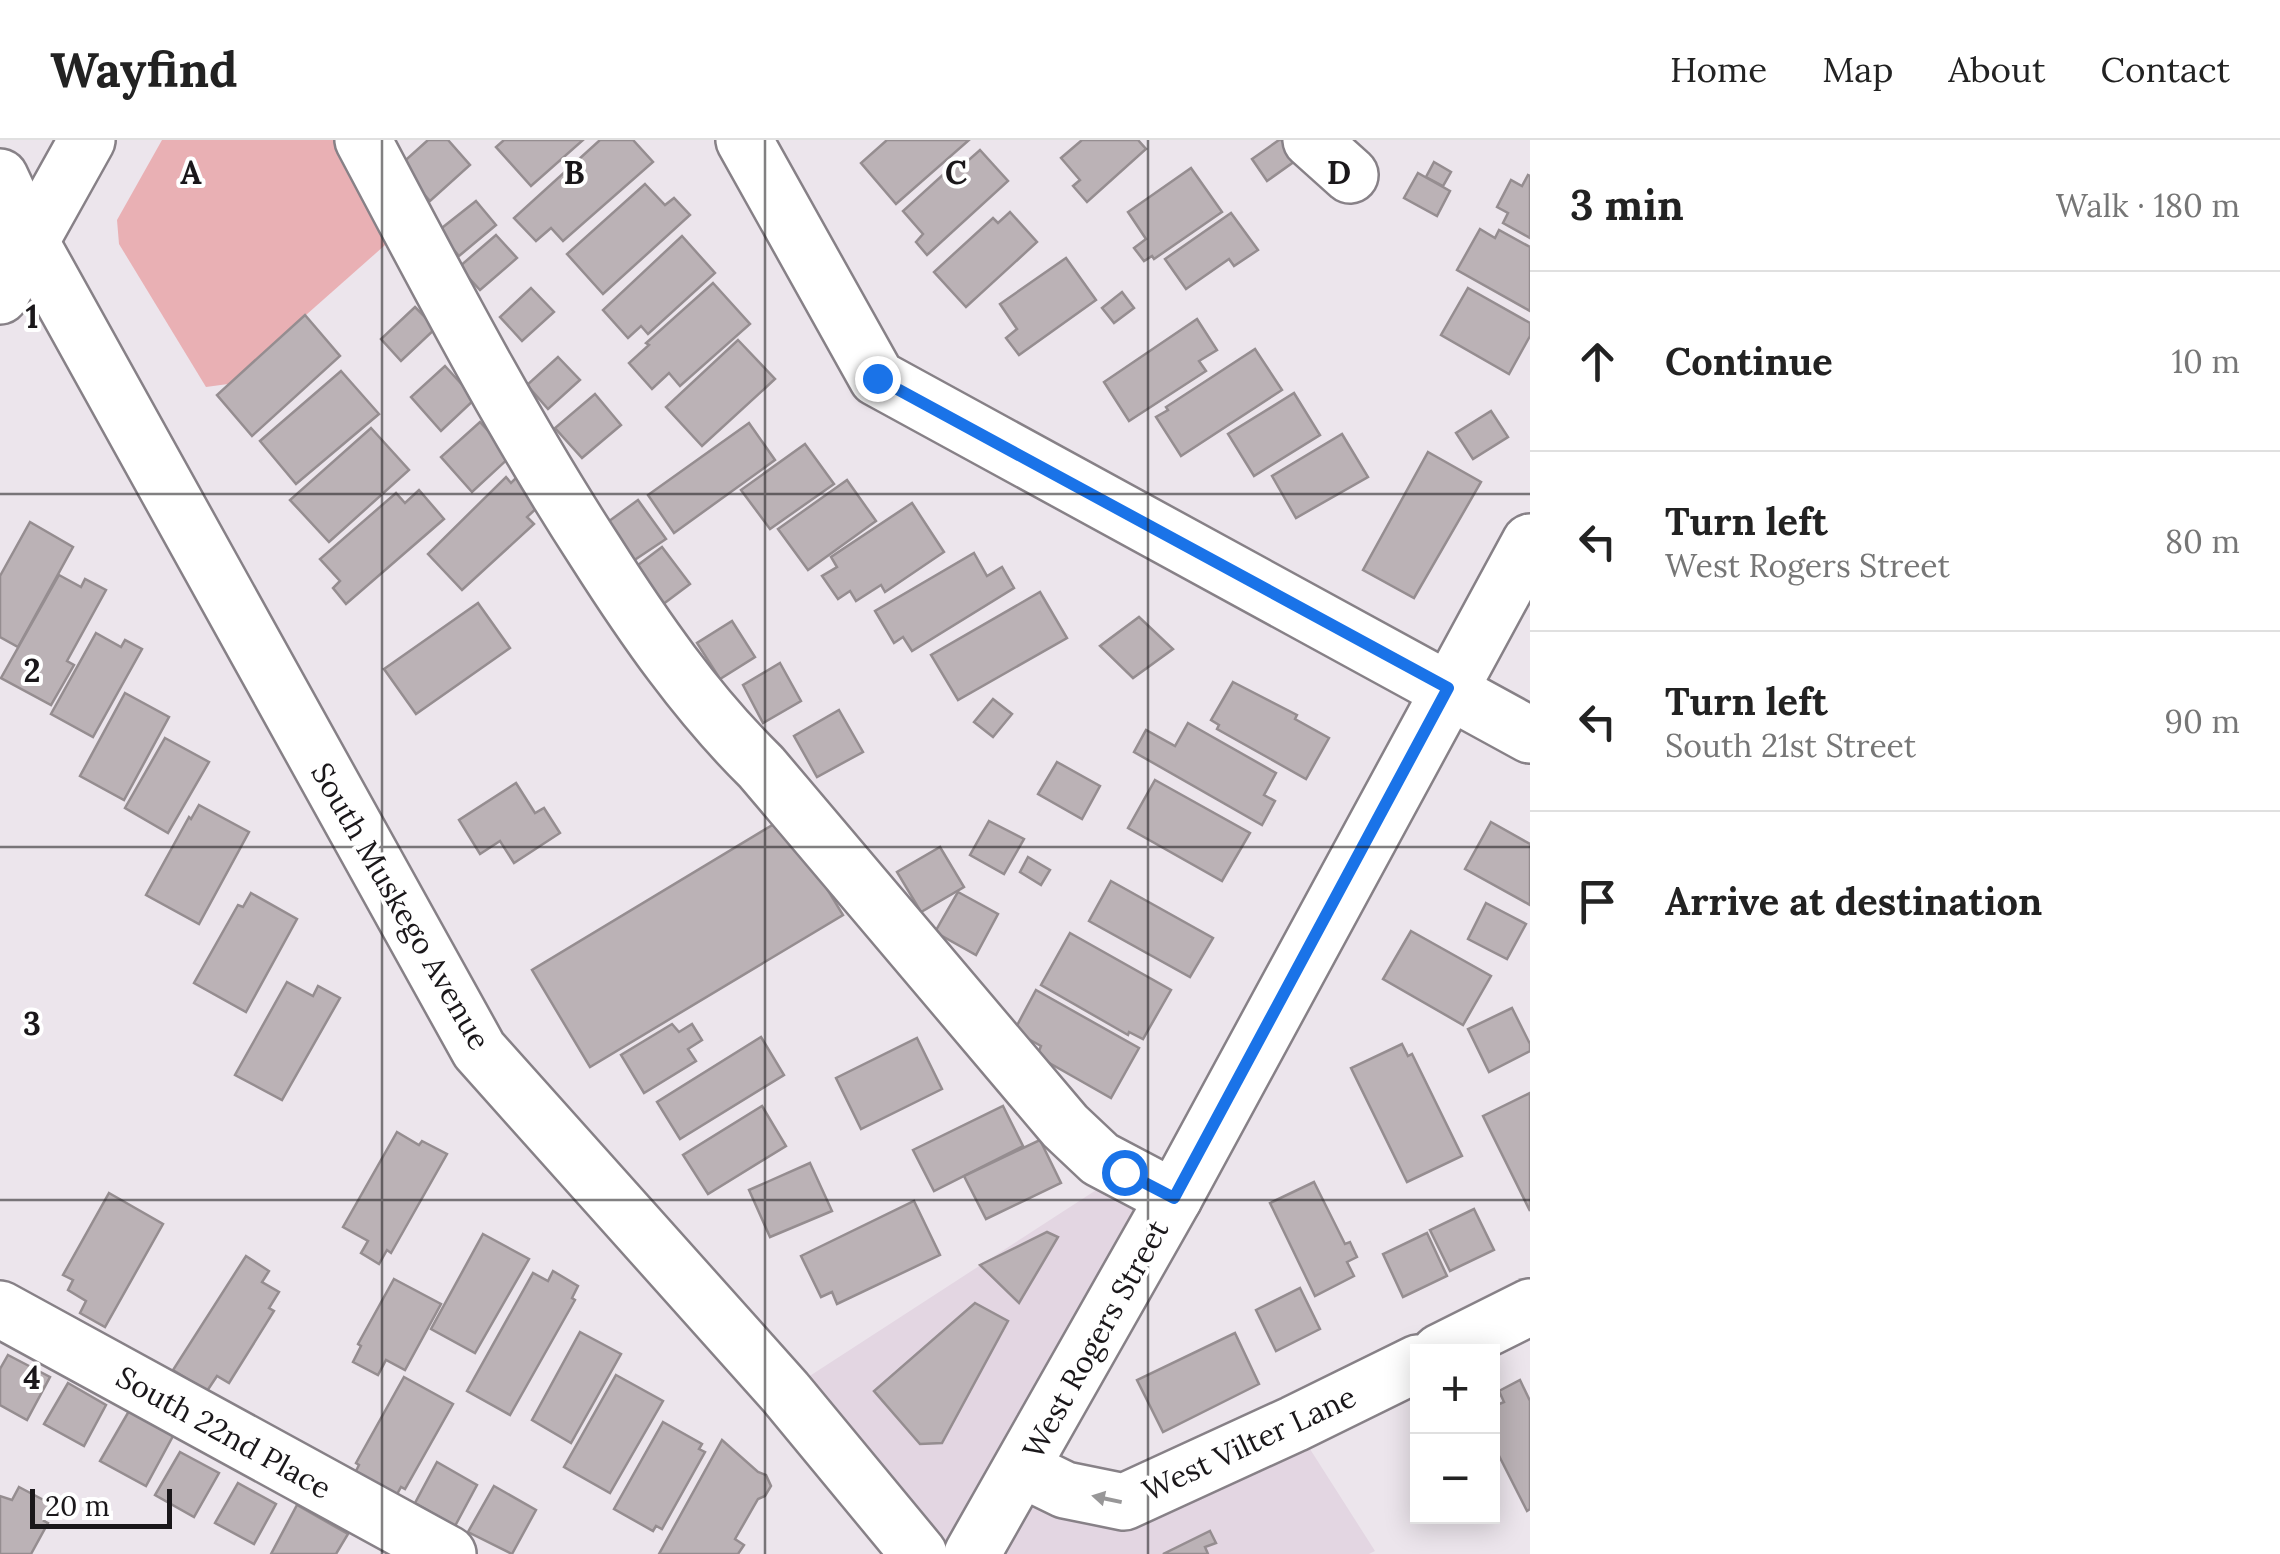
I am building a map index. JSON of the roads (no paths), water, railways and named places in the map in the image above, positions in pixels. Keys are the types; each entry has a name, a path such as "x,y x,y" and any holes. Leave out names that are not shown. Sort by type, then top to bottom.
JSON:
{"street":[{"path":"0,296 87,140"},
{"path":"363,140 464,330 557,492 637,618 707,710 762,768 1065,1126 1100,1159 1174,1198"},
{"path":"744,140 877,378 1530,735"},
{"name":"South Muskego Avenue","path":"0,177 30,241 479,1050 785,1392 919,1554"},
{"name":"West Rogers Street","path":"972,1554 1174,1198 1530,542"},
{"path":"1456,1344 1530,1307"},
{"name":"South 22nd Place","path":"0,1309 448,1554"},
{"name":"West Vilter Lane","path":"1022,1469 1066,1490 1124,1502 1410,1367"}]}
